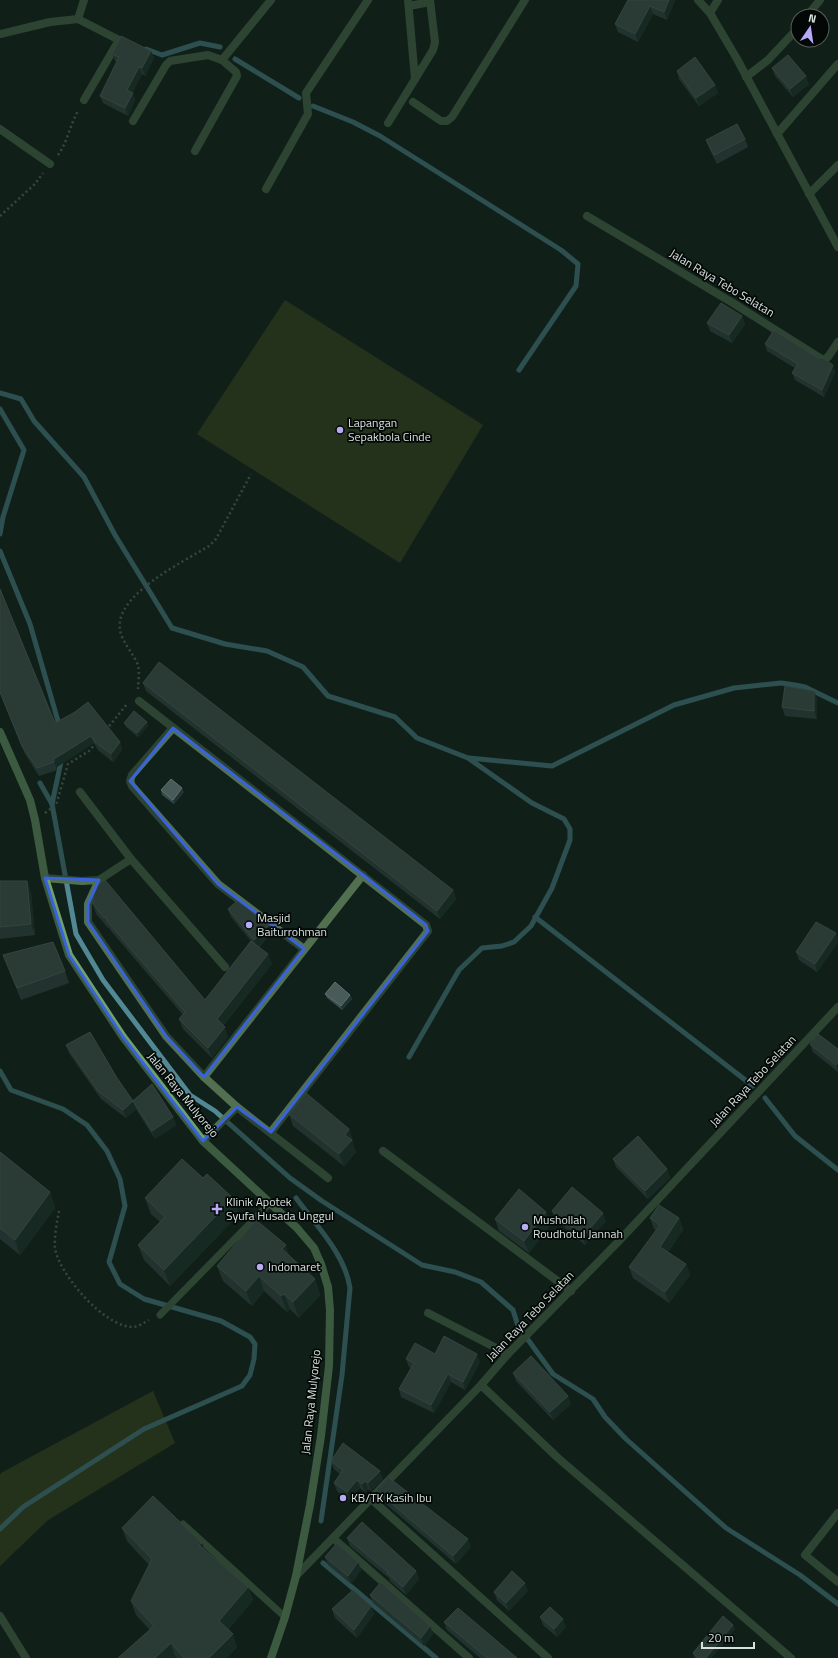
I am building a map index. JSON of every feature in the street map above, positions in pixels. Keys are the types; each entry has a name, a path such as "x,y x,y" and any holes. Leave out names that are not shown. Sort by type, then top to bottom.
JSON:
{"main road":[{"name":"Jalan Raya Mulyorejo","path":"0,732 30,800 45,878 69,955 123,1037 203,1141 296,1228 314,1248 328,1287 330,1310 329,1366 321,1436 310,1505 296,1576"},
{"name":"Jalan Raya Tebo Selatan","path":"271,1658 285,1617 296,1576"}],"street":[{"path":"79,16 84,0"},
{"path":"222,60 271,0"},
{"path":"266,188 308,114 306,93 368,0"},
{"path":"414,102 441,121 447,121 452,117 525,0"},
{"path":"698,0 710,13 838,247"},
{"path":"710,13 718,0"},
{"path":"814,8 820,0"},
{"path":"388,123 433,50 435,42 430,1 409,3 415,79"},
{"path":"0,34 79,16 119,40 84,100"},
{"path":"746,77 768,60 790,37"},
{"path":"134,120 166,65 170,61 208,55 222,60 236,72 236,80 195,151"},
{"path":"777,134 838,64"},
{"path":"0,130 50,164"},
{"path":"809,194 838,164"},
{"name":"Jalan Raya Tebo Selatan","path":"587,216 733,303 823,360 828,357 838,342"},
{"path":"139,701 426,925 428,931 271,1132"},
{"path":"173,728 132,775 130,781 132,786 218,884 304,950"},
{"path":"80,792 131,858 225,967"},
{"path":"131,858 99,880 88,904 88,922 166,1036 204,1077 237,1107 271,1132 328,1178"},
{"path":"204,1077 363,875"},
{"path":"45,878 60,878 82,881 99,880"},
{"name":"Jalan Raya Tebo Selatan","path":"296,1576 481,1385 508,1354 571,1291 838,1007"},
{"path":"203,1141 237,1107"},
{"path":"383,1151 571,1291"},
{"path":"428,1313 508,1354"},
{"path":"481,1385 575,1473 791,1658"},
{"path":"370,1498 548,1658"},
{"path":"838,1514 805,1555 838,1582"},
{"path":"333,1538 469,1658"},
{"path":"0,1616 26,1658"}],"lane":[{"path":"160,1316 270,1203"},
{"path":"176,1518 285,1617"}],"path":[{"path":"138,691 138,666 120,630 120,620 124,607 143,587 209,546 216,538 251,474"},
{"path":"104,733 128,703"},
{"path":"46,812 56,805 68,764 89,751 99,739"},
{"path":"58,1211 55,1247 64,1272 100,1313 114,1322 133,1327 160,1316"}],"highlighted area":[{"path":"173,728 426,925 428,931 271,1132 237,1107 203,1141 123,1037 69,955 45,878 99,880 88,904 88,922 166,1036 204,1077 304,949 218,884 130,781"}],"green space":[{"name":"Lapangan Sepakbola Cinde","path":"285,300 483,425 400,563 197,434"},
{"path":"153,1391 175,1443 48,1520 0,1566 1,1473"}],"building":[{"path":"628,0 669,0 664,12 650,6 635,34 615,24"},
{"path":"121,36 151,51 142,68 139,67 127,90 133,93 125,108 100,96 119,57 112,54"},
{"path":"788,55 806,76 790,89 772,68"},
{"path":"695,57 715,85 696,98 677,71"},
{"path":"737,124 745,139 714,155 706,140"},
{"path":"721,303 742,316 729,335 707,323"},
{"path":"774,330 818,358 823,358 833,365 822,390 792,373 798,364 765,344"},
{"path":"0,589 55,723 75,712 88,702 120,742 111,754 95,742 91,736 54,759 54,762 37,768 22,746 0,692"},
{"path":"159,662 453,890 437,911 143,683"},
{"path":"785,686 814,691 814,711 782,707"},
{"path":"134,711 147,722 137,733 124,723"},
{"path":"171,779 182,788 173,800 161,790"},
{"path":"105,880 205,1000 251,941 268,954 217,1019 225,1027 208,1048 179,1019 185,1012 107,921 106,917 104,918 93,904 94,888"},
{"path":"0,881 27,881 31,924 0,927"},
{"name":"Masjid Baiturrohman","path":"237,901 269,925 254,940 228,909"},
{"path":"816,922 836,933 815,964 796,952"},
{"path":"53,942 65,971 17,988 3,955"},
{"path":"335,982 350,995 341,1006 325,994"},
{"path":"90,1032 117,1078 133,1101 123,1110 98,1091 66,1045"},
{"path":"818,1034 838,1049 838,1062 836,1065 810,1044"},
{"path":"152,1084 173,1117 152,1131 133,1101"},
{"path":"306,1093 349,1129 345,1135 352,1140 339,1154 289,1114"},
{"path":"638,1136 667,1169 645,1191 613,1159"},
{"path":"0,1152 50,1192 15,1240 0,1228"},
{"path":"182,1159 203,1178 207,1174 233,1198 164,1270 138,1245 165,1217 145,1198"},
{"path":"572,1187 603,1213 583,1237 552,1211"},
{"path":"519,1189 546,1212 524,1241 495,1219"},
{"path":"659,1205 679,1218 660,1247 686,1264 665,1292 629,1267 660,1225 650,1218"},
{"path":"256,1220 286,1245 282,1249 315,1279 293,1302 284,1294 281,1296 259,1276 246,1291 217,1266"},
{"path":"444,1336 477,1354 463,1382 448,1374 431,1405 399,1389 414,1363 406,1359 415,1343 435,1354"},
{"path":"531,1356 568,1396 550,1412 513,1373"},
{"path":"343,1443 380,1471 368,1483 365,1481 362,1484 357,1480 347,1492 334,1483 343,1470 331,1461"},
{"path":"388,1477 468,1539 453,1556 376,1490"},
{"path":"153,1496 202,1543 199,1545 248,1587 219,1621 233,1634 209,1658 184,1658 171,1643 155,1658 118,1658 154,1626 131,1601 152,1559 122,1528"},
{"path":"362,1522 416,1571 403,1587 387,1573 388,1572 347,1538"},
{"path":"337,1543 358,1562 348,1576 325,1557"},
{"path":"512,1571 525,1583 506,1603 494,1592"},
{"path":"381,1582 430,1626 421,1638 370,1595"},
{"path":"353,1590 371,1606 354,1630 332,1609"},
{"path":"550,1607 563,1619 554,1629 540,1617"},
{"path":"458,1608 517,1658 487,1658 444,1622"},
{"path":"723,1616 733,1625 706,1658 698,1658 693,1653"}],"waterway":[{"path":"146,49 162,55 200,43 220,47"},
{"path":"235,59 299,98"},
{"path":"313,106 353,122 380,136 561,250 578,264 576,286 519,370"},
{"path":"0,393 21,399 34,421 84,477 115,535 172,628 225,644 267,651 303,667 328,696 395,717 417,738 468,758 532,803 564,819 570,829 570,840 552,888 531,926 514,942 502,946 482,948 459,970 409,1057"},
{"path":"0,409 24,450 3,517 0,534"},
{"path":"0,551 30,624 60,728"},
{"path":"469,758 552,766 674,705 734,688 781,683 795,685 805,687 838,703"},
{"path":"62,757 52,804 76,934 103,980 190,1095 215,1111 290,1178 322,1201 422,1265 455,1272 481,1282 513,1310 518,1326 553,1374 593,1399 605,1417 626,1439 726,1528 800,1575 838,1604"},
{"path":"40,783 52,804"},
{"path":"535,917 753,1086"},
{"path":"0,1071 11,1090 63,1109 87,1125 107,1151 120,1179 125,1206 109,1262 120,1284 144,1299 221,1321 250,1337 255,1344 254,1359 250,1375 242,1386 144,1429 23,1507 0,1529"},
{"path":"765,1098 795,1136 838,1170"},
{"path":"296,1198 336,1251 347,1275 350,1288 342,1375 321,1521"},
{"path":"323,1563 436,1658"}],"place":[{"name":"Lapangan Sepakbola Cinde","path":"340,430"},
{"name":"Masjid Baiturrohman","path":"249,925"},
{"name":"Klinik Apotek Syufa Husada Unggul","path":"217,1209"},
{"name":"Mushollah Roudhotul Jannah","path":"525,1227"},
{"name":"Indomaret","path":"260,1267"},
{"name":"KB/TK Kasih Ibu","path":"343,1498"}]}
